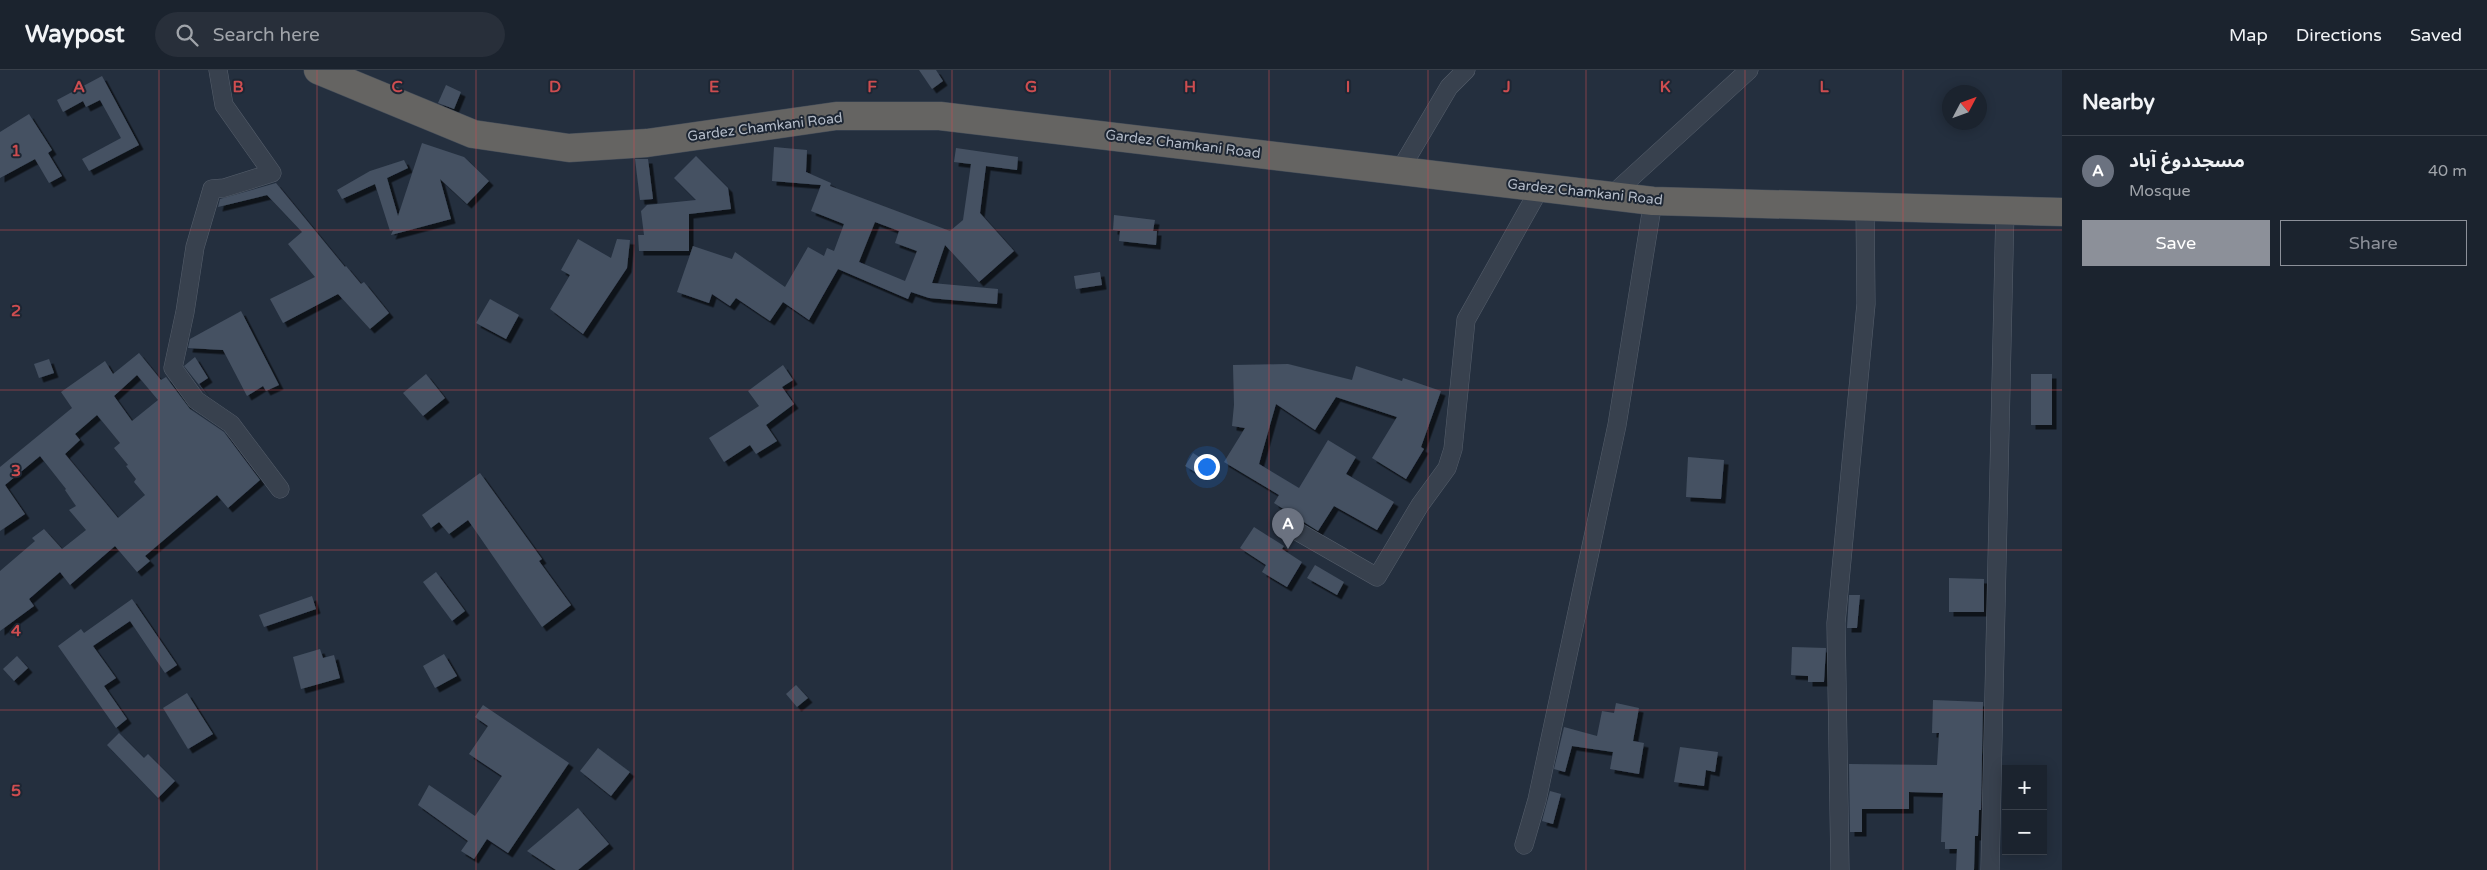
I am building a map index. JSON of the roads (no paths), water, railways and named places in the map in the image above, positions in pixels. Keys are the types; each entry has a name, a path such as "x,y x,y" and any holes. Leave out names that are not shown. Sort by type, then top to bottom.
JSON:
{"highway":[{"name":"Gardez Chamkani Road","path":"318,70 473,134 569,148 647,143 836,116 940,116 1654,200 2005,209 2059,208"}],"street":[{"path":"218,70 224,105 272,173 224,188 212,189 195,247 185,312 173,368 196,400 231,424 280,489"},
{"path":"1400,170 1448,87 1466,70"},
{"path":"1612,195 1749,70"},
{"path":"1288,526 1377,577 1420,505 1447,468 1453,449 1466,320 1540,188"},
{"path":"1524,845 1537,800 1617,425 1654,200"},
{"path":"1840,870 1836,623 1866,304 1865,205"},
{"path":"1990,870 2005,209"}],"place":[{"name":"مسجددوغ آباد","path":"1288,549"}]}
